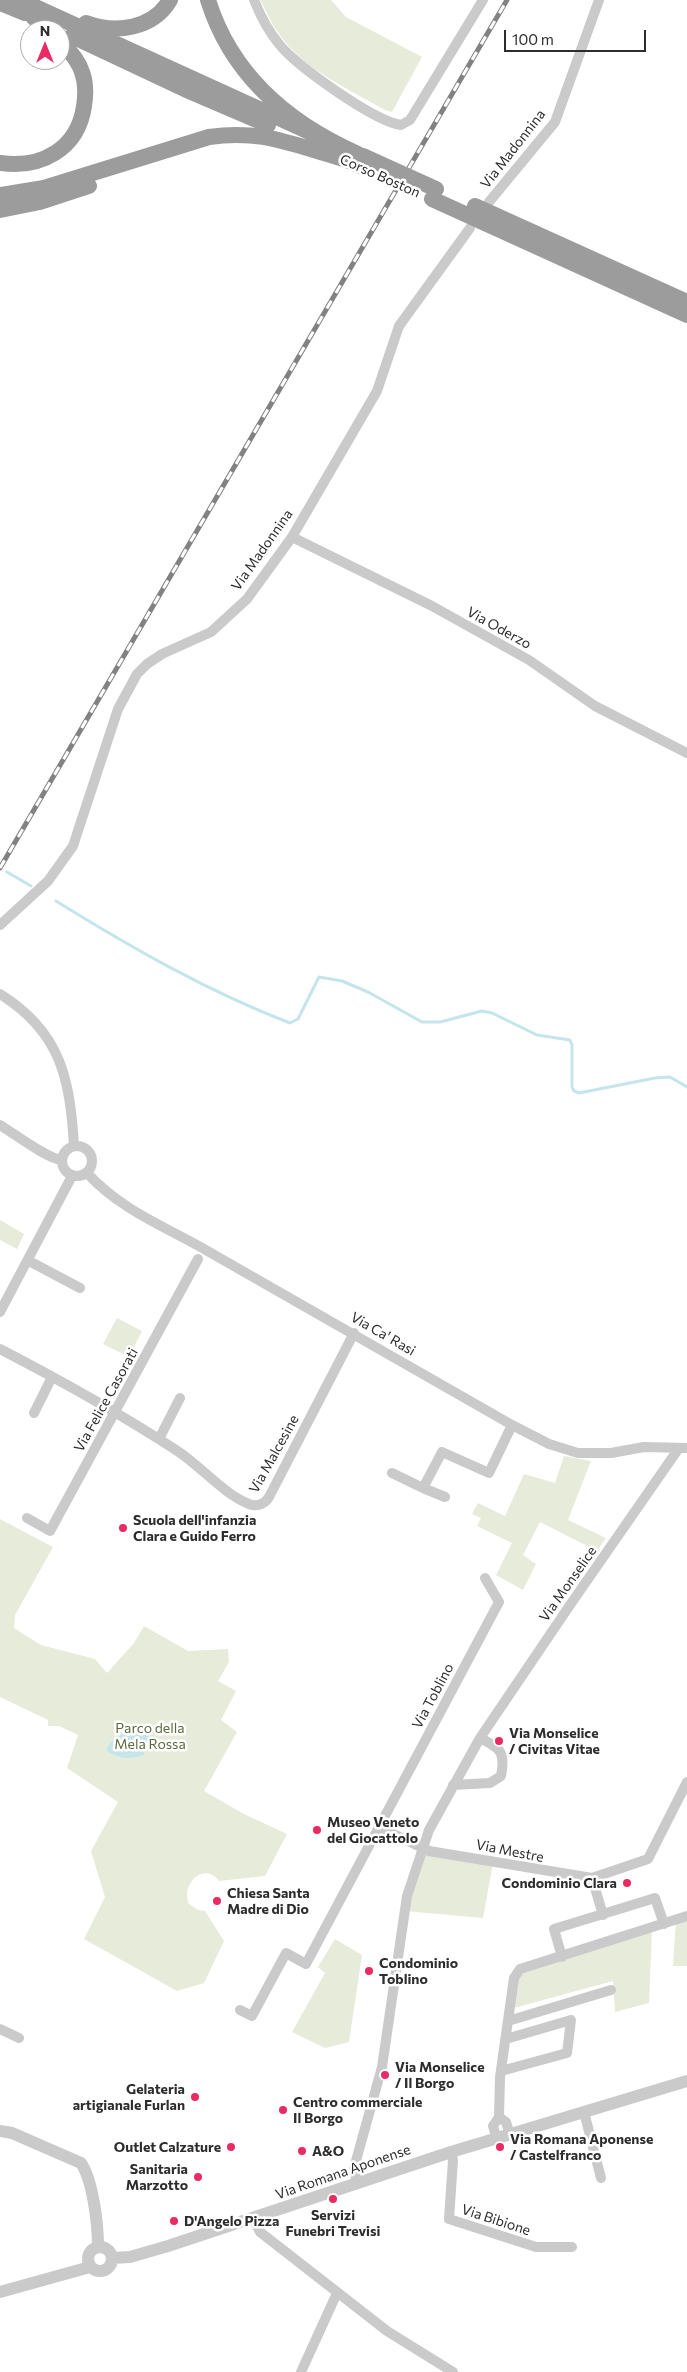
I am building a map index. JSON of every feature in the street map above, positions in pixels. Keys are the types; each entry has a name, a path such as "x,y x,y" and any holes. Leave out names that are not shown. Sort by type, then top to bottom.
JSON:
{"highway":[{"path":"0,4 4,0"},
{"path":"0,4 29,9 46,8 90,24 120,28 148,22 163,11 170,0"},
{"name":"Corso Boston","path":"208,0 225,42 246,73 262,91 327,140 362,161 687,315"},
{"path":"29,9 38,20"},
{"path":"29,9 45,20"},
{"path":"29,9 327,140"},
{"path":"70,35 235,111 344,158"},
{"path":"0,163 15,165 33,163 47,158 64,148 76,132 82,118 86,88 82,72 76,59 70,52"},
{"name":"Corso Boston","path":"0,194 44,188 209,137 235,133 292,142 329,155 362,161"},
{"path":"0,210 40,202 108,180 149,163 161,152"},
{"name":"Corso Boston","path":"434,194 687,302"}],"street":[{"path":"254,0 260,16 279,44 297,61 384,120 401,125 410,120 483,0"},
{"name":"Via Madonnina","path":"489,202 555,122 599,0"},
{"name":"Via Madonnina","path":"0,925 48,882 73,846 118,709 137,674 147,664 162,654 211,632 247,599 292,537 377,391 399,326 470,228"},
{"name":"Via Oderzo","path":"292,537 432,606 529,660 595,706 687,752"},
{"path":"0,994 34,1020 58,1058 67,1091 74,1146"},
{"path":"0,1125 38,1148 47,1156 62,1160"},
{"path":"74,1146 84,1147 91,1154 92,1164 87,1173 80,1176 72,1176 66,1172 62,1160 66,1151 74,1146"},
{"name":"Via Ca' Rasi","path":"87,1173 118,1202 134,1212 203,1248 550,1444 578,1453 611,1453 644,1447 683,1448"},
{"path":"0,1312 29,1261 72,1176"},
{"name":"Via Felice Casorati","path":"27,1518 50,1531 198,1259"},
{"path":"29,1261 80,1288"},
{"name":"Via Malcesine","path":"0,1349 116,1412 198,1465 236,1497 250,1505 257,1506 266,1502 354,1333"},
{"path":"34,1413 52,1377"},
{"path":"159,1439 180,1398"},
{"path":"423,1488 442,1452 489,1473 512,1424"},
{"name":"Via Monselice","path":"357,2183 354,2168 382,2067 407,1896 422,1848 453,1785 480,1738 570,1605 683,1448"},
{"path":"392,1473 445,1497"},
{"name":"Via Toblino","path":"240,2010 252,2016 286,1953 306,1964 499,1602 485,1578"},
{"path":"453,1785 490,1783 501,1776 503,1767 501,1751 496,1746 480,1738"},
{"name":"Via Mestre","path":"422,1848 513,1866 592,1878 648,1859 687,1782"},
{"path":"379,1827 422,1848"},
{"path":"592,1878 603,1914"},
{"path":"562,1957 554,1929 655,1898 664,1924"},
{"path":"497,2140 493,2126 499,2117 501,2072 514,1978 520,1969 687,1916"},
{"path":"508,2021 611,1990"},
{"path":"501,2072 567,2053 572,2002"},
{"path":"506,2039 571,2020"},
{"path":"0,2029 19,2038"},
{"name":"Via Romana Aponense","path":"0,2292 90,2267 95,2271 104,2271 111,2265 113,2258 130,2256 168,2246 452,2152 497,2140 687,2081"},
{"path":"584,2112 601,2178"},
{"path":"499,2117 506,2122 510,2135"},
{"path":"0,2131 12,2133 80,2163 88,2179 94,2208 98,2247"},
{"name":"Via Bibione","path":"452,2152 449,2219 536,2247 572,2247"},
{"path":"253,2218 260,2232 387,2332 453,2372"},
{"path":"98,2247 110,2251 113,2258"},
{"path":"90,2267 88,2254 98,2247"},
{"path":"301,2372 337,2293"}],"green space":[{"path":"260,0 331,0 346,17 422,57 392,112 385,110 326,77 299,56 277,31"},
{"path":"0,1220 24,1234 17,1249 0,1240"},
{"path":"117,1318 142,1331 129,1357 103,1344"},
{"path":"564,1456 591,1461 568,1520 606,1538 597,1551 540,1522 523,1555 536,1564 523,1590 496,1575 512,1543 477,1526 481,1518 472,1514 478,1503 505,1516 524,1474 555,1483"},
{"name":"Parco della Mela Rossa","path":"0,1519 53,1547 15,1615 14,1628 41,1645 95,1659 107,1673 134,1643 144,1626 188,1651 228,1649 229,1662 218,1681 236,1691 221,1720 237,1732 204,1791 244,1814 287,1834 265,1876 219,1881 213,1875 207,1873 195,1877 191,1882 187,1896 189,1904 198,1910 205,1911 224,1941 204,1983 177,1991 84,1939 105,1897 91,1851 118,1802 67,1768 78,1735 59,1726 48,1726 48,1720 0,1697"},
{"path":"422,1848 493,1863 483,1918 405,1911"},
{"path":"687,1916 687,1966 673,1966 676,1920"},
{"path":"652,1928 649,2003 615,2012 613,1981 510,2009 520,1969"},
{"path":"335,1939 362,1955 349,2042 325,2048 292,2032 325,1973 318,1967"}],"water":[{"path":"135,1730 154,1737 143,1755 124,1758 106,1750 118,1737"}],"waterway":[{"path":"7,872 31,886"},
{"path":"56,901 170,968 229,997 290,1023 298,1019 319,977 342,981 368,992 422,1022 440,1022 482,1011 492,1013 537,1035 570,1040 572,1045 572,1087 574,1091 579,1093 655,1078 670,1077 687,1087"}],"railway":[{"path":"0,868 507,0"}],"place":[{"name":"Scuola dell'infanzia Clara e Guido Ferro","path":"123,1528"},
{"name":"Via Monselice / Civitas Vitae","path":"499,1741"},
{"name":"Museo Veneto del Giocattolo","path":"317,1830"},
{"name":"Condominio Clara","path":"627,1883"},
{"name":"Chiesa Santa Madre di Dio","path":"217,1901"},
{"name":"Condominio Toblino","path":"369,1971"},
{"name":"Via Monselice / Il Borgo","path":"385,2075"},
{"name":"Gelateria artigianale Furlan","path":"195,2097"},
{"name":"Centro commerciale Il Borgo","path":"283,2110"},
{"name":"Outlet Calzature","path":"231,2147"},
{"name":"Via Romana Aponense / Castelfranco","path":"500,2147"},
{"name":"A&O","path":"302,2151"},
{"name":"Sanitaria Marzotto","path":"198,2177"},
{"name":"Servizi Funebri Trevisi","path":"333,2199"},
{"name":"D'Angelo Pizza","path":"174,2221"}]}
